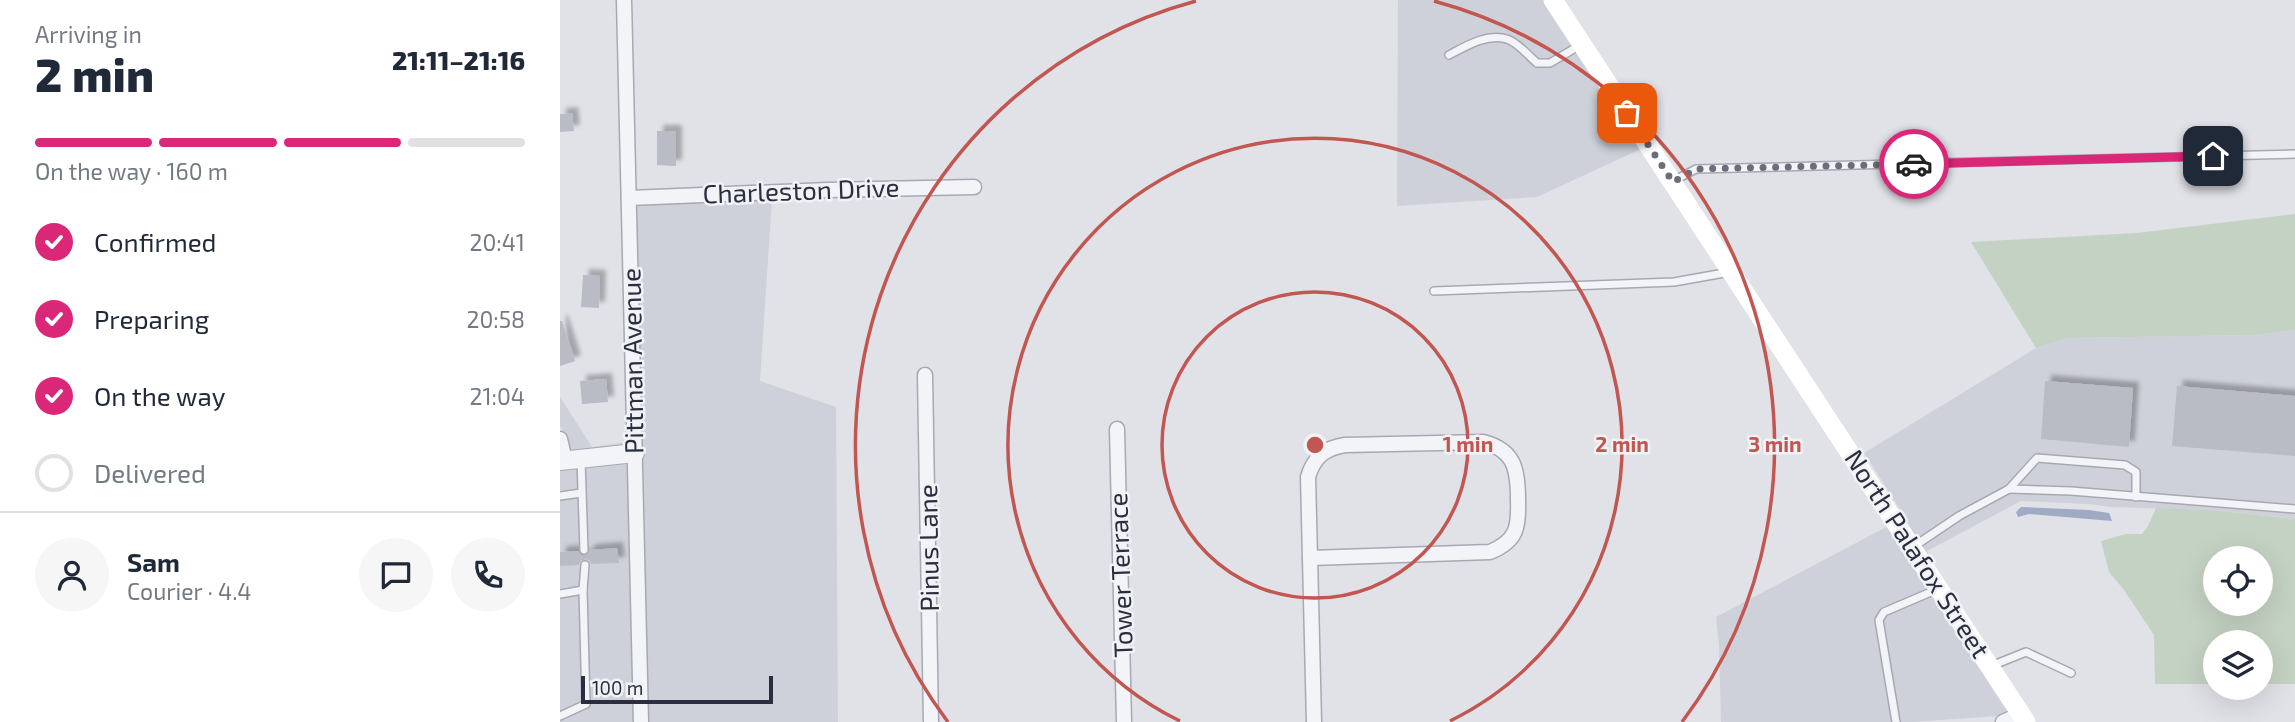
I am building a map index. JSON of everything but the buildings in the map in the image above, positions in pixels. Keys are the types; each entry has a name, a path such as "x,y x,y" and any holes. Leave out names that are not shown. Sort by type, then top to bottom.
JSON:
{"main road":[{"name":"North Palafox Street","path":"1553,0 1990,667 2017,719"}],"street":[{"name":"Pittman Avenue","path":"624,0 641,722"},
{"name":"Charleston Drive","path":"629,198 974,187"},
{"name":"Pinus Lane","path":"925,375 931,722"},
{"name":"Tower Terrace","path":"1117,429 1124,722"},
{"path":"560,439 569,460 635,453"},
{"path":"1310,558 1490,552 1500,548 1515,532 1519,521 1517,471 1503,451 1483,442 1334,446 1316,459 1308,477 1314,722"}],"lane":[{"path":"1449,55 1470,44 1492,38 1509,39 1537,63 1550,63 1582,44"},
{"path":"1673,182 1696,169 2295,154"},
{"path":"1434,291 1674,282 1732,272"},
{"path":"1912,548 1959,516 2009,489 2036,458 2125,465 2136,472 2136,497"},
{"path":"569,460 581,493 584,550"},
{"path":"2009,489 2071,491 2295,509"},
{"path":"560,496 581,493"},
{"path":"560,716 586,704 584,565"},
{"path":"1896,722 1879,620 1884,612 1939,588"},
{"path":"560,594 583,590"},
{"path":"1990,667 2026,652 2071,673"}],"shaded area":[{"path":"1398,0 1546,0 1643,148 1537,197 1397,206"},
{"path":"772,199 760,381 836,407 838,722 648,722 636,205"},
{"path":"2295,330 2295,519 2209,510 2021,501 1927,551 1950,591 1902,519 1905,517 1864,453 2036,348 2069,338 2254,335"},
{"path":"560,397 592,447 628,442 628,446 570,452 568,438 560,426"},
{"path":"629,461 635,722 560,722 560,468"},
{"path":"1890,525 2011,711 1998,716 1913,722 1721,722 1716,617"}],"green space":[{"path":"2295,214 2295,330 2254,335 2069,338 2036,348 1971,242 2137,233"},
{"path":"2156,508 2209,510 2295,519 2295,684 2273,684 2273,630 2203,630 2203,684 2155,684 2154,635 2109,572 2101,541 2126,534 2142,534"}],"water":[{"path":"2021,507 2109,513 2112,521 2029,514 2018,517 2016,512"}],"way so far":[{"path":"1627,113 1673,182 1696,169 1914,164"}],"route":[{"path":"1914,164 2213,156"}]}
